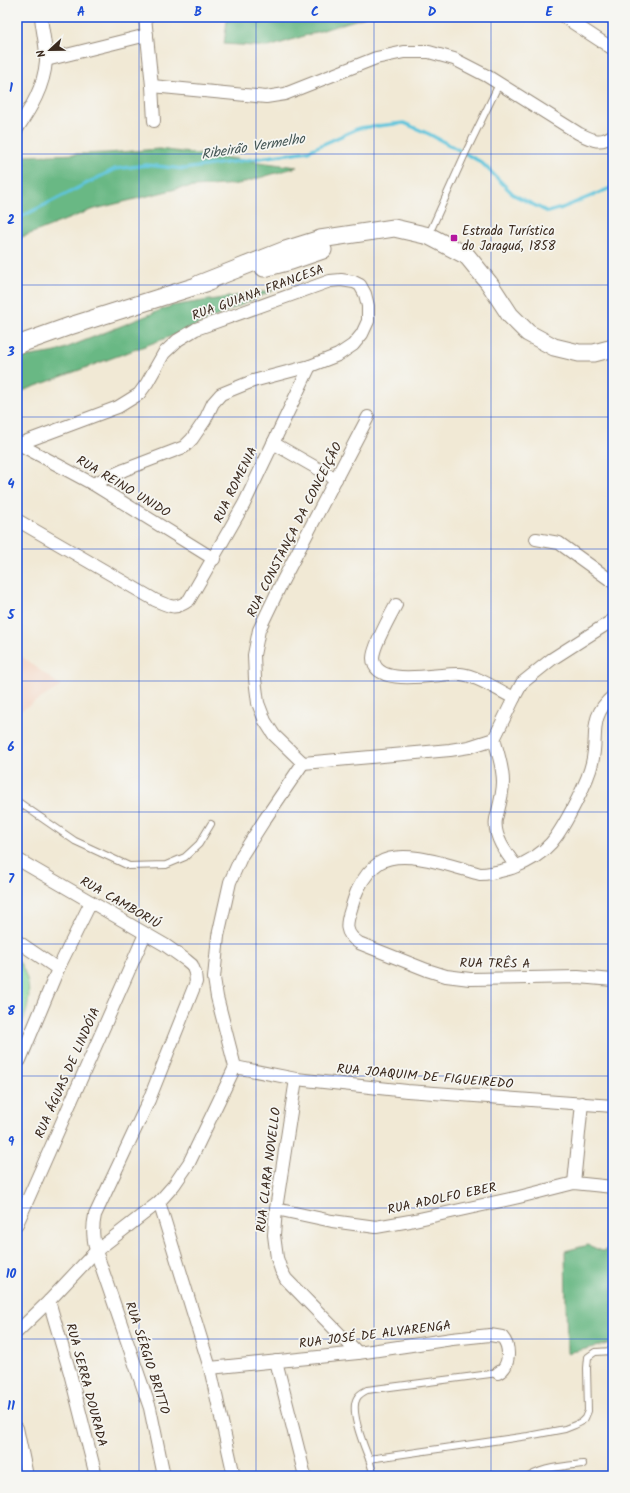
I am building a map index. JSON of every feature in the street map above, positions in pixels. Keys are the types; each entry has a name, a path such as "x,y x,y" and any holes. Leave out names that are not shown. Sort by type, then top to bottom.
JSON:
{"main road":[{"path":"17,346 70,326 199,284 291,261 341,243 394,228 429,236 467,256 489,283 510,315 528,333 554,347 579,353 594,353 613,348"}],"street":[{"path":"17,129 32,106 40,90 46,60 41,17"},
{"path":"145,17 154,121"},
{"path":"564,17 613,49"},
{"path":"46,60 147,36"},
{"path":"152,86 266,97 285,94 376,58 404,52 429,52 454,59 499,84 578,133 599,141 607,139 613,135"},
{"name":"RUA GUIANA FRANCESA","path":"18,443 118,407 139,394 164,353 178,340 196,329 330,281 341,280 354,282 360,285 365,294 368,306 368,321 362,334 353,345 338,355 310,366"},
{"path":"93,484 124,470 184,447 192,439 205,420 213,403 222,394 253,381 310,366"},
{"name":"RUA ROMENIA","path":"17,520 155,600 168,606 175,607 183,605 189,600 214,559 244,504 310,366"},
{"name":"RUA CONSTANÇA DA CONCEIÇÃO","path":"303,763 274,735 265,721 258,703 254,679 254,655 259,630 282,582 368,417"},
{"name":"RUA REINO UNIDO","path":"18,443 93,484 214,559"},
{"path":"273,443 336,479"},
{"path":"536,539 559,543 613,582"},
{"path":"396,605 376,647 373,658 378,670 384,674 406,678 463,674 514,698"},
{"path":"613,620 552,659 522,683 494,739 501,765 503,782 496,821 498,834 504,851 516,866 541,854 550,846 568,817 588,778 593,762 596,726 599,712 605,703 613,696"},
{"path":"17,1332 49,1301 96,1251 159,1202 174,1185 189,1163 235,1067 217,997 214,978 218,936 230,882 242,855 303,763 450,750 469,747 494,739"},
{"name":"RUA TRÊS A","path":"516,866 489,874 480,874 418,857 402,856 390,858 380,862 369,871 357,890 347,921 349,934 352,939 359,943 426,970 446,976 470,979 578,977 613,980"},
{"name":"RUA CAMBORIÚ","path":"17,859 165,945 192,965 195,973 196,982 149,1100 95,1215 92,1228 92,1238 96,1251"},
{"path":"18,1062 58,969 91,902"},
{"name":"RUA ÁGUAS DE LINDÓIA","path":"17,1224 145,934"},
{"path":"17,941 58,969"},
{"name":"RUA JOAQUIM DE FIGUEIREDO","path":"235,1067 296,1079 407,1091 613,1106"},
{"name":"RUA CLARA NOVELLO","path":"296,1079 276,1209 274,1235 277,1258 286,1279 358,1353"},
{"path":"574,1183 582,1103"},
{"name":"RUA ADOLFO EBER","path":"276,1209 332,1221 376,1227 519,1197 574,1183 613,1187"},
{"path":"159,1202 210,1368 234,1476"},
{"name":"RUA SÉRGIO BRITTO","path":"96,1251 150,1408 164,1476"},
{"name":"RUA SERRA DOURADA","path":"49,1301 70,1373 96,1476"},
{"name":"RUA JOSÉ DE ALVARENGA","path":"210,1368 358,1353 490,1335 502,1338 507,1345 507,1363 503,1371 498,1373"},
{"path":"276,1361 305,1476"},
{"path":"17,1428 27,1476"}],"lane":[{"path":"429,236 465,154 499,84"},
{"path":"17,801 75,841 129,866 166,865 185,857 199,844 211,824"},
{"path":"369,1459 528,1436 575,1426 585,1418 588,1411 588,1357 595,1352 613,1351"},
{"path":"374,1476 359,1435 356,1421 354,1406 359,1395 367,1390 498,1373"},
{"path":"530,1476 544,1470 557,1467 583,1464"}],"shaded area":[{"path":"17,653 61,686 17,713"}],"green space":[{"path":"239,17 365,17 269,47 224,44 227,19"},
{"path":"159,149 297,167 238,184 180,188 91,210 17,239 17,164 23,156 107,153"},
{"path":"274,290 180,333 17,393 18,358 56,352 171,306"},
{"path":"17,959 25,973 29,989 29,997 26,1013 17,1032"},
{"path":"588,1245 602,1251 613,1248 613,1343 567,1353 565,1251"}],"waterway":[{"name":"Ribeirão Vermelho","path":"17,219 115,169 147,165 184,169 308,151 359,128 404,123 429,134 481,162 514,195 548,212 562,208 613,187"}],"place":[{"name":"Estrada Turística do Jaraguá, 1858","path":"454,238"}]}
